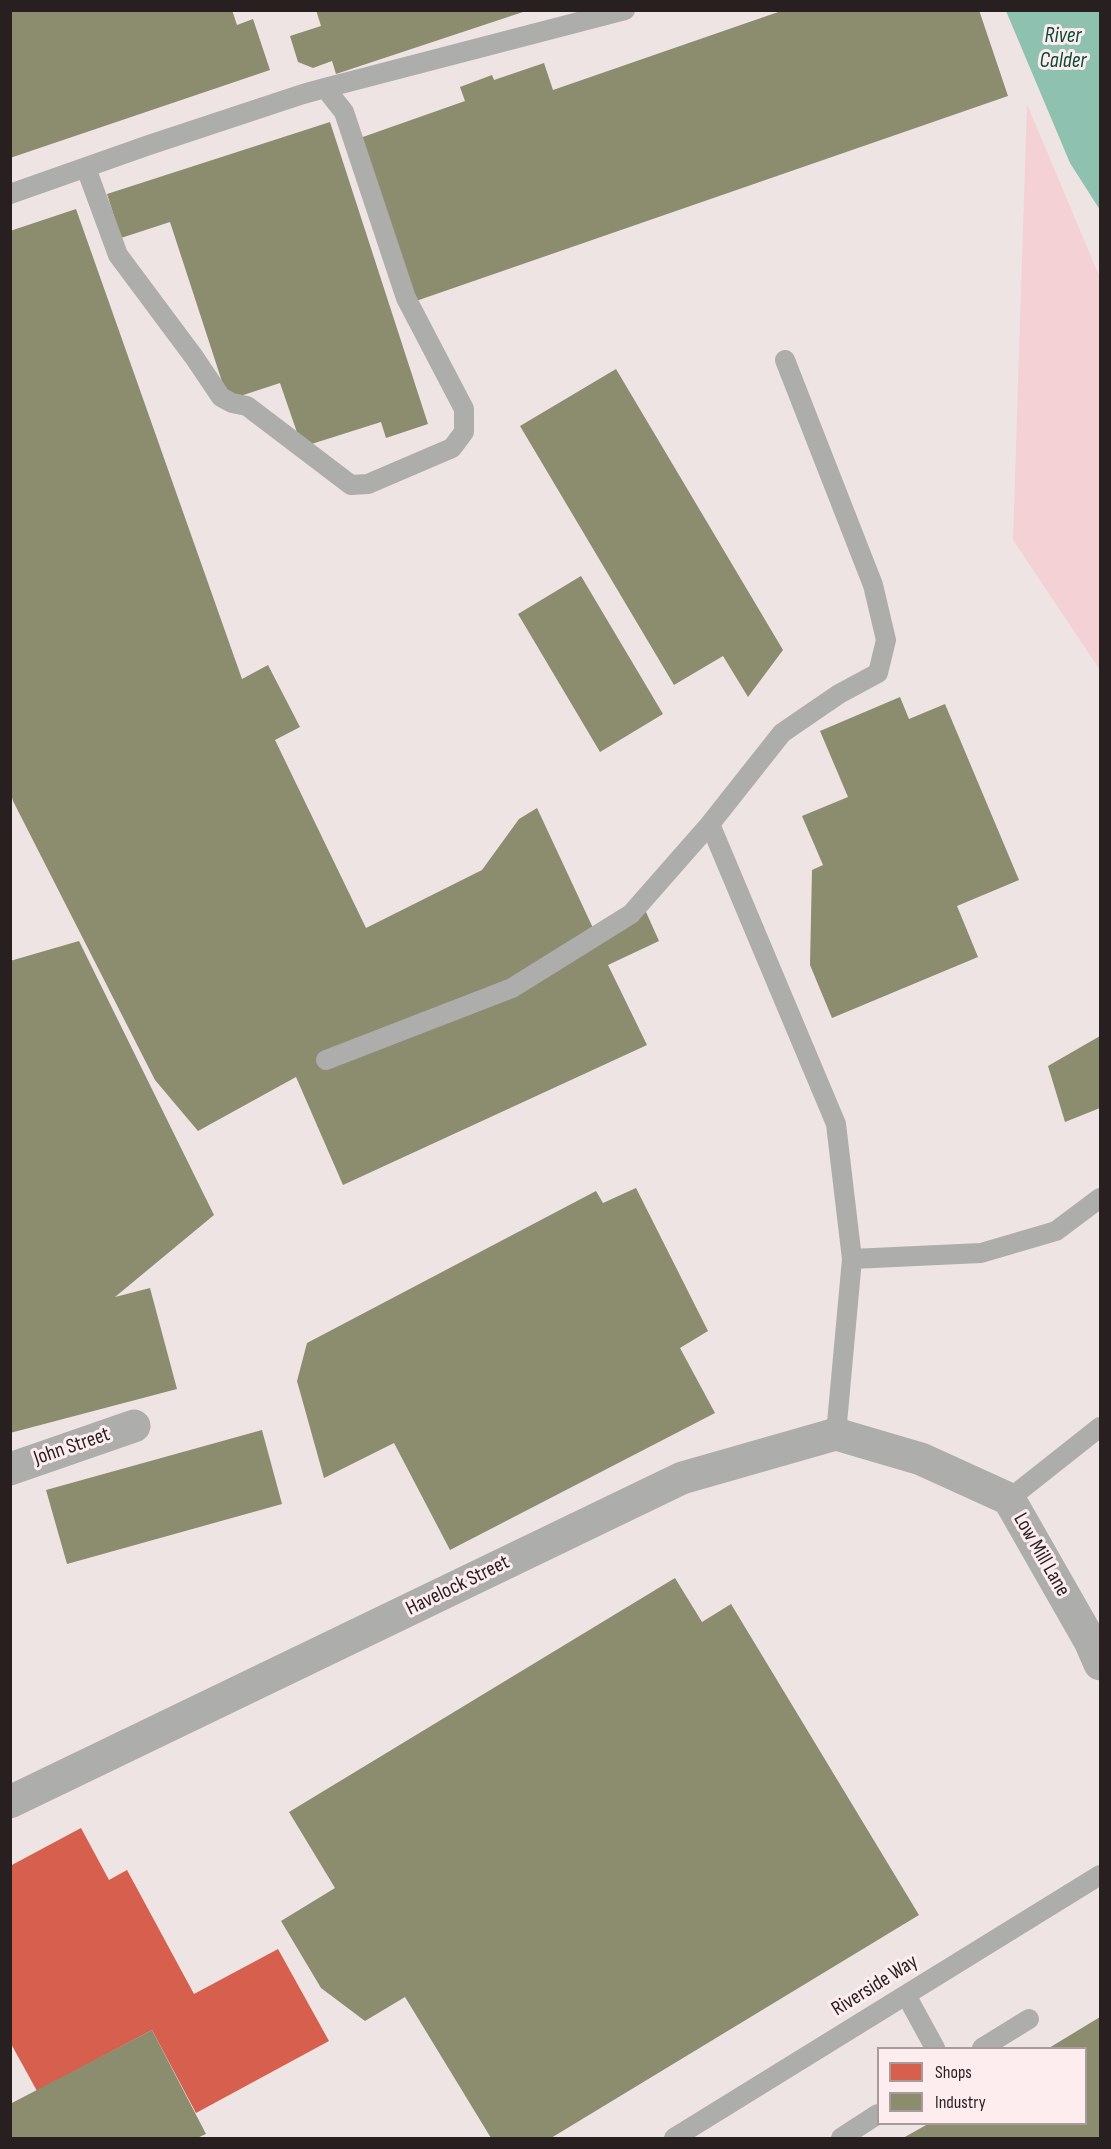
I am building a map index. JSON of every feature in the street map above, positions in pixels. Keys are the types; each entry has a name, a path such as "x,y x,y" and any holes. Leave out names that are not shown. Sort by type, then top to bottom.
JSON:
{"street":[{"name":"John Street","path":"10,1469 134,1426"},
{"name":"Low Mill Lane","path":"836,1434 921,1458 1009,1500 1101,1664"},
{"name":"Havelock Street","path":"10,1802 682,1478 836,1434"}],"lane":[{"path":"10,194 303,94 625,10"},
{"path":"86,168 118,255 221,397 232,403 248,406 351,484 368,484 452,448 464,432 464,409 406,298 344,112 325,88"},
{"path":"326,1060 512,988 631,914 710,824 782,733 839,694 878,673 886,639 873,585 785,360"},
{"path":"710,824 837,1124 852,1259 836,1434"},
{"path":"852,1259 981,1253 1056,1231 1101,1198"},
{"path":"1009,1500 1101,1427"},
{"name":"Riverside Way","path":"674,2139 1101,1875"},
{"path":"906,1995 934,2047"},
{"path":"985,2047 1029,2019"},
{"path":"841,2139 877,2115"}],"shaded area":[{"path":"1027,104 1100,278 1100,670 1013,540"}],"water":[{"name":"River Calder","path":"1006,11 1100,11 1100,210 1070,163"}],"building: Shops":[{"path":"81,1828 109,1880 127,1870 194,1994 278,1949 329,2041 196,2113 152,2030 37,2091 10,2042 10,1866"}],"building: Industry":[{"path":"10,10 232,10 237,25 253,19 270,70 10,158"},
{"path":"316,10 526,11 336,74 332,61 313,68 298,62 290,36 321,26"},
{"path":"784,10 979,10 1008,96 416,301 360,138 465,101 460,87 492,75 494,80 544,63 553,90"},
{"path":"330,122 428,424 386,438 381,422 302,447 280,383 228,400 170,222 121,238 107,194"},
{"path":"76,209 242,679 268,665 300,727 275,740 366,928 482,870 519,819 537,808 593,928 642,903 659,941 608,965 647,1045 343,1185 296,1077 198,1131 155,1080 13,801 10,790 10,231"},
{"path":"616,369 783,650 748,697 723,656 674,685 520,426"},
{"path":"581,576 663,714 600,752 518,614"},
{"path":"900,697 909,719 945,704 1019,880 957,906 978,957 832,1018 810,965 812,870 823,865 802,816 848,797 820,731"},
{"path":"79,941 214,1215 115,1297 150,1288 177,1389 10,1433 10,961"},
{"path":"1100,1036 1100,1108 1065,1122 1048,1066"},
{"path":"636,1188 708,1331 680,1348 715,1413 450,1550 394,1443 324,1478 297,1381 307,1343 596,1191 603,1203"},
{"path":"262,1430 282,1504 67,1564 46,1490"},
{"path":"675,1578 702,1622 731,1604 919,1915 551,2138 491,2138 405,1997 365,2021 321,1988 281,1921 335,1888 289,1812"},
{"path":"1100,2017 1100,2138 903,2138 926,2125 1087,2125 1087,2047 1051,2047"},
{"path":"152,2030 206,2134 197,2138 10,2138 10,2104"}]}
